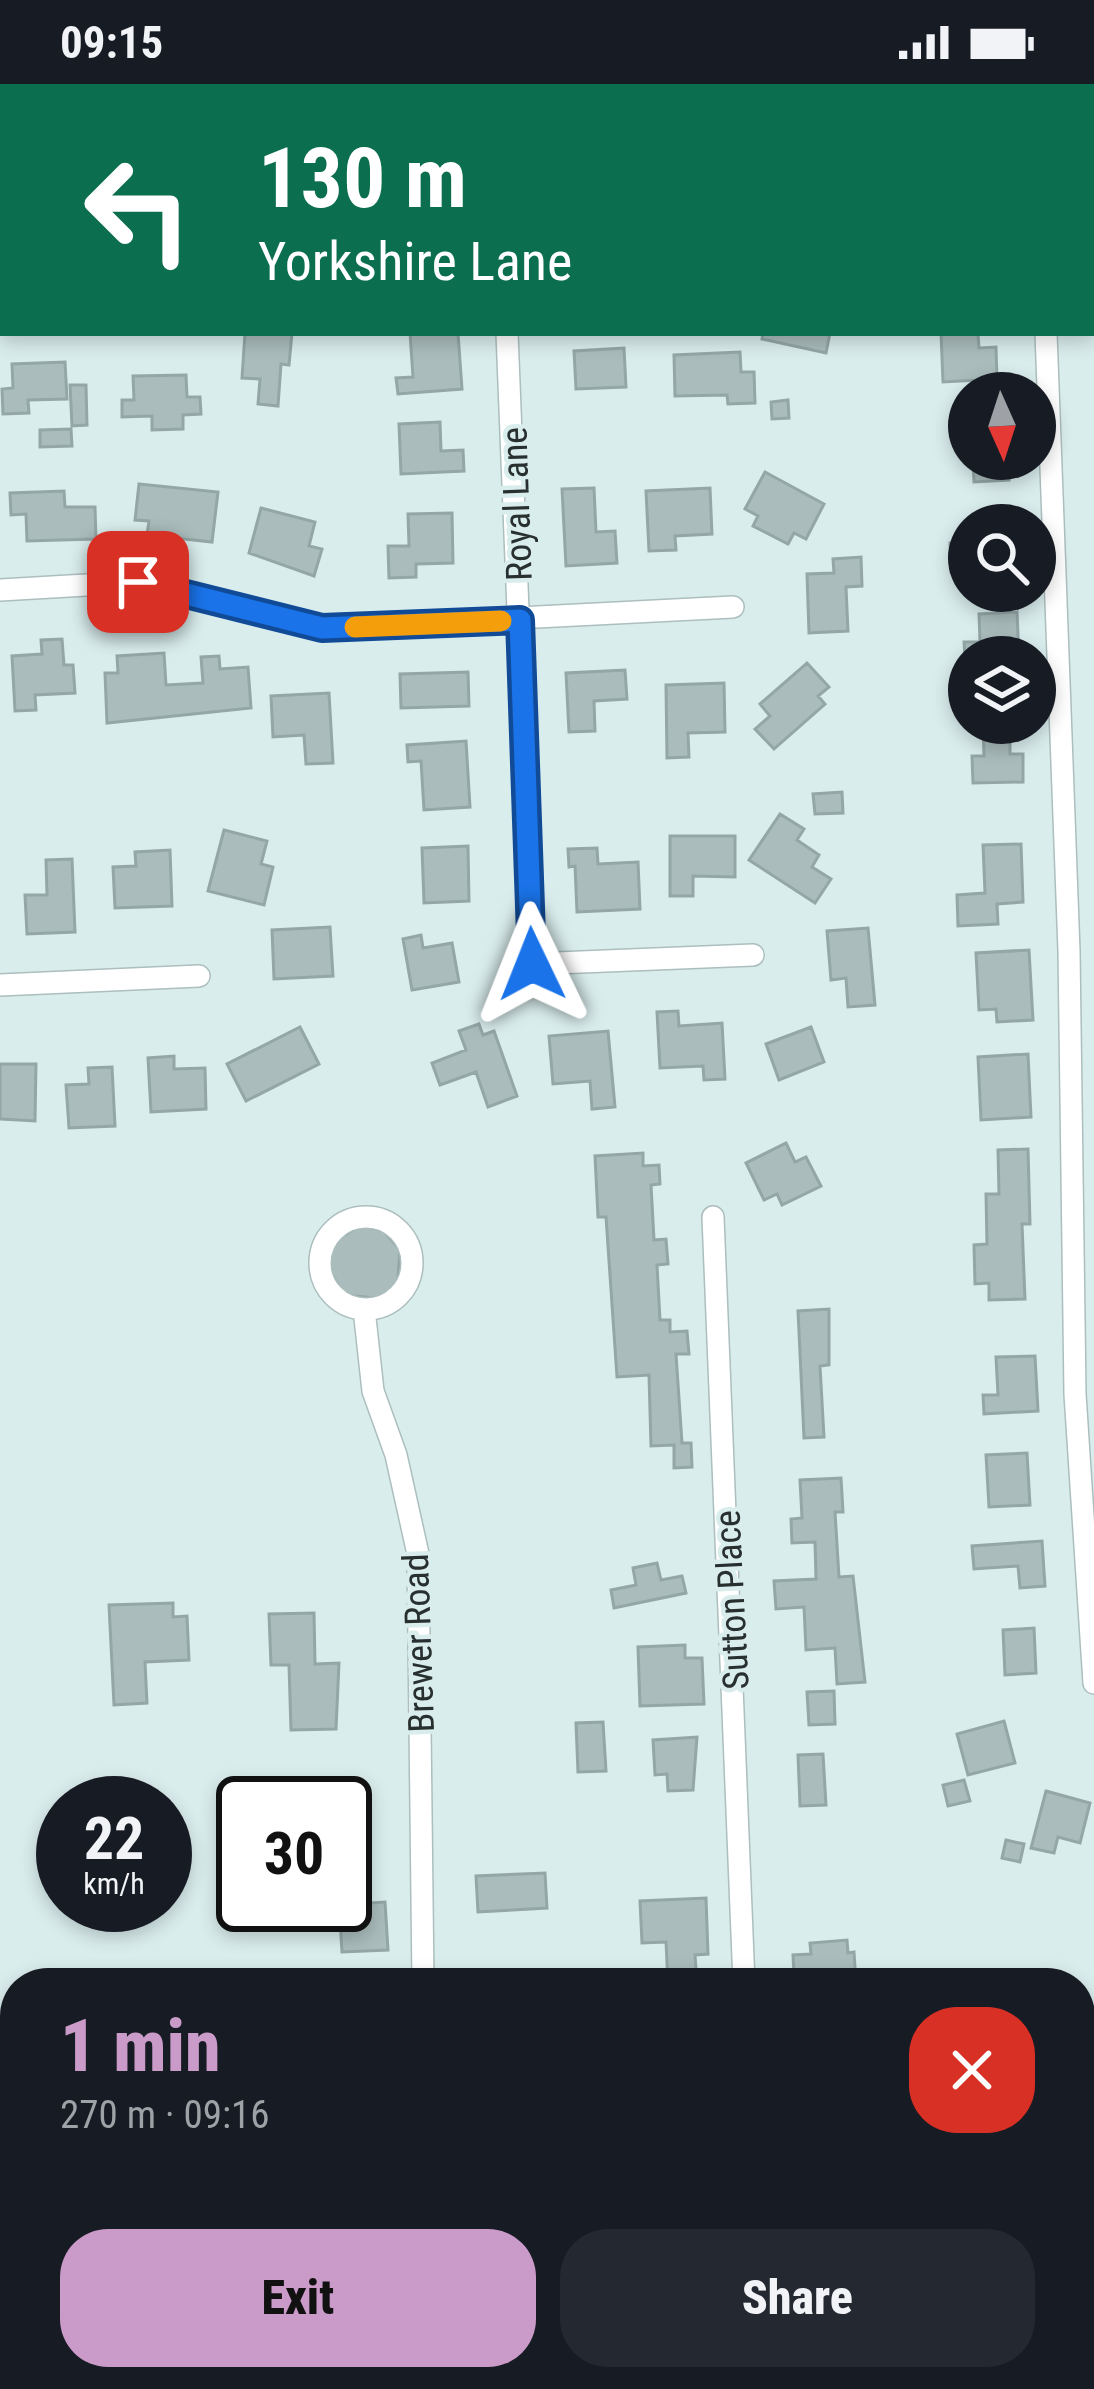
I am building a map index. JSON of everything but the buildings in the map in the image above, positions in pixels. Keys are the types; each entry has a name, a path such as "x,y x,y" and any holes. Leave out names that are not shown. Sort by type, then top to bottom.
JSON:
{"street":[{"name":"Royal Lane","path":"507,336 532,964 753,955"},
{"path":"1046,336 1069,951 1075,1394 1094,1682"},
{"path":"0,590 138,582 322,628 733,607"},
{"path":"1069,951 1094,950"},
{"path":"0,986 199,976"},
{"path":"365,1216 394,1226 404,1237 412,1266 401,1294 388,1304 364,1309 332,1295 319,1268 326,1238 350,1219 365,1216"},
{"name":"Sutton Place","path":"713,1217 743,1968"},
{"name":"Brewer Road","path":"364,1309 374,1391 396,1455 418,1554 423,1968"}],"slow traffic":[{"path":"355,627 501,621"}],"route":[{"path":"138,582 322,628 520,620 532,964"}]}
